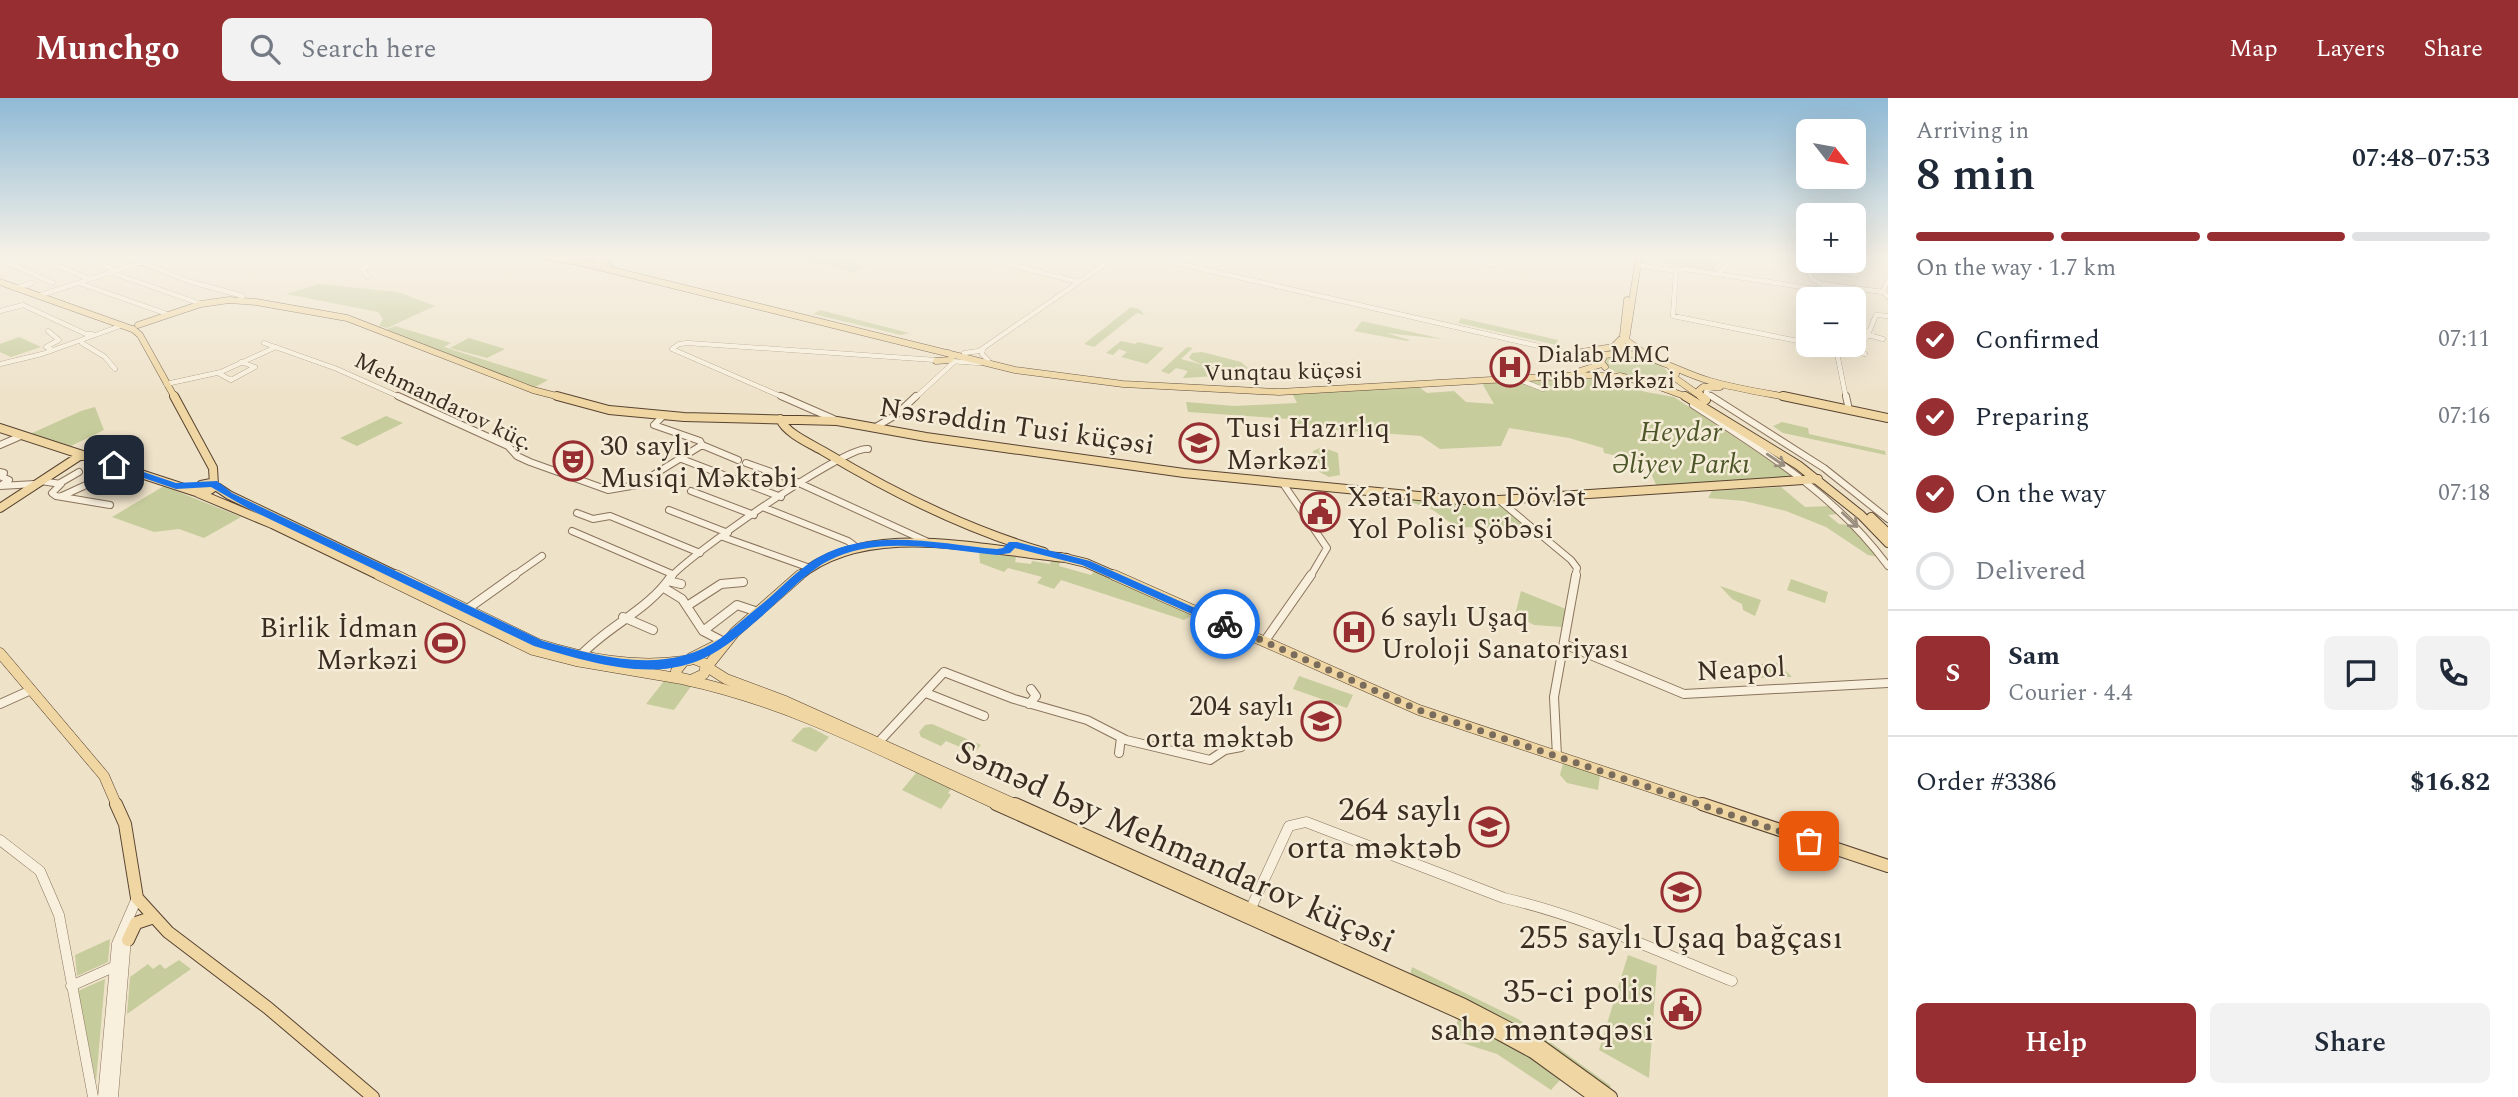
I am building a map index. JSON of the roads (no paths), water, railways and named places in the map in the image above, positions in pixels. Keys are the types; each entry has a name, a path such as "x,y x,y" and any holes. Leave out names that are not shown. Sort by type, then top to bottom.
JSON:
{"main road":[{"path":"61,304 138,328 215,474 215,485 210,490 199,490"},
{"name":"Nəsrəddin Tusi küçəsi","path":"138,328 167,314 205,304"},
{"name":"Nəsrəddin Tusi küçəsi","path":"264,304 334,314 559,399 609,410 663,416 838,421 1184,472 1460,500 1499,500 1822,479"},
{"path":"750,304 988,361"},
{"path":"764,304 988,361"},
{"path":"1602,364 1601,359 1622,348 1621,339 1628,304"},
{"path":"1631,304 1626,340 1670,366 1709,381 1888,420"},
{"path":"1582,352 1613,347 1621,339"},
{"path":"936,361 950,360 953,356 948,353"},
{"path":"1610,353 1635,353 1652,357"},
{"name":"Vunqtau küçəsi","path":"988,361 1016,368 1149,383 1258,388 1579,373"},
{"name":"Vunqtau küçəsi","path":"988,361 1016,368 1149,386 1259,392 1517,379 1579,373"},
{"path":"1579,373 1602,364"},
{"path":"1602,364 1628,379"},
{"path":"1670,366 1676,374 1676,380"},
{"path":"1579,373 1648,383 1695,400 1822,479 1888,543"},
{"path":"1648,383 1676,380 1723,387 1888,420"},
{"path":"1676,380 1822,479 1888,533"},
{"path":"1696,393 1703,387 1723,387"},
{"path":"811,420 817,416 817,412"},
{"path":"780,419 783,426 839,461 928,511 1013,544 1086,563 1419,710 1888,866"},
{"name":"Səməd bəy Mehmandarov küçəsi","path":"0,428 176,486 199,490 538,644 581,655 652,666 699,660 726,679 785,701 875,746 1462,1014 1533,1052 1595,1097"},
{"path":"0,508 81,455"},
{"path":"199,490 215,474"},
{"name":"Səməd bəy Mehmandarov küçəsi","path":"215,485 229,495 549,655 724,687 764,701 1251,908 1502,1024 1535,1042 1611,1097"},
{"path":"724,642 686,661 676,671 684,679 701,677 724,642 810,568 831,555 856,547 890,542 930,544 1067,558"},
{"path":"997,552 1006,551 1013,544"},
{"path":"0,653 94,763 110,786 125,824 136,892 154,916 175,938 268,1009 373,1097"},
{"path":"125,938 133,925 154,916"}],"street":[{"path":"138,304 167,314"},
{"path":"964,353 982,349 1048,304"},
{"path":"1362,304 1582,352 1610,353"},
{"path":"1674,304 1673,316 1796,341"},
{"path":"0,311 23,305 86,334 100,333"},
{"path":"1866,336 1876,315 1888,316"},
{"path":"0,364 52,350 125,325"},
{"path":"48,331 59,340 46,347 52,350"},
{"path":"1486,332 1602,364"},
{"path":"1868,334 1883,339"},
{"path":"82,343 105,357 115,369"},
{"name":"Mehmandarov küç.","path":"264,343 337,369 508,446 517,456 530,462 608,490 637,485 679,458"},
{"path":"838,421 672,349 679,344 688,343 936,361 988,361"},
{"path":"166,384 218,373 276,347"},
{"path":"982,349 982,354 988,361"},
{"path":"1557,350 1579,362 1582,368 1579,373"},
{"path":"1838,357 1849,410"},
{"path":"218,373 230,380 255,367 242,362"},
{"path":"874,428 896,415 954,362"},
{"path":"1517,379 1542,389"},
{"path":"1628,379 1681,397 1805,480 1862,532 1888,566"},
{"path":"1723,387 1705,391 1839,479 1888,519"},
{"path":"663,416 654,425 700,441 737,460"},
{"path":"0,445 23,435"},
{"path":"679,458 702,444"},
{"path":"581,655 623,617 725,535 799,484 862,448 868,449"},
{"path":"679,458 781,497"},
{"path":"746,463 799,484 930,544"},
{"path":"0,472 4,473 2,477 9,480 0,486"},
{"path":"79,472 60,483 52,493 110,505"},
{"path":"1822,479 1839,479"},
{"path":"1264,642 1306,584 1326,548 1282,482"},
{"path":"0,486 60,483"},
{"path":"62,496 86,485 102,483"},
{"path":"691,491 754,515"},
{"path":"1499,500 1576,564 1577,574 1553,704 1557,756"},
{"path":"765,508 848,541 856,547"},
{"path":"669,510 810,568"},
{"path":"577,513 593,519 610,516 700,553"},
{"path":"572,531 668,581 681,584"},
{"path":"463,612 542,556"},
{"path":"668,581 703,631 724,642"},
{"path":"687,606 721,584 743,582"},
{"path":"703,631 737,605 758,612"},
{"path":"623,617 653,630"},
{"name":"Neapol","path":"1564,644 1684,694 1888,683"},
{"path":"875,746 944,672 1029,704 1087,720 1121,738 1203,760 1241,747"},
{"path":"1029,704 1036,696 1031,689"},
{"path":"0,704 31,690"},
{"path":"926,692 984,716"},
{"path":"1119,753 1121,738"},
{"path":"1251,908 1289,825 1306,821 1504,898 1538,906 1586,923 1732,981"},
{"path":"0,840 36,867 60,921 93,1097"},
{"path":"103,1097 120,965 136,892"},
{"path":"71,986 120,965"},
{"path":"113,1097 120,965"}],"place":[{"name":"Dialab MMC Tibb Mərkəzi","path":"1510,367"},
{"name":"Tusi Hazırlıq Mərkəzi","path":"1199,443"},
{"name":"30 saylı Musiqi Məktəbi","path":"573,461"},
{"name":"Xətai Rayon Dövlət Yol Polisi Şöbəsi","path":"1320,512"},
{"name":"6 saylı Uşaq Uroloji Sanatoriyası","path":"1354,632"},
{"name":"Birlik İdman Mərkəzi","path":"445,643"},
{"name":"204 saylı orta məktəb","path":"1321,721"},
{"name":"264 saylı orta məktəb","path":"1489,827"},
{"name":"255 saylı Uşaq bağçası","path":"1681,892"},
{"name":"35-ci polis sahə məntəqəsi","path":"1681,1009"}],"park label":[{"name":"Heydər Əliyev Parkı","path":"1681,447"}]}
